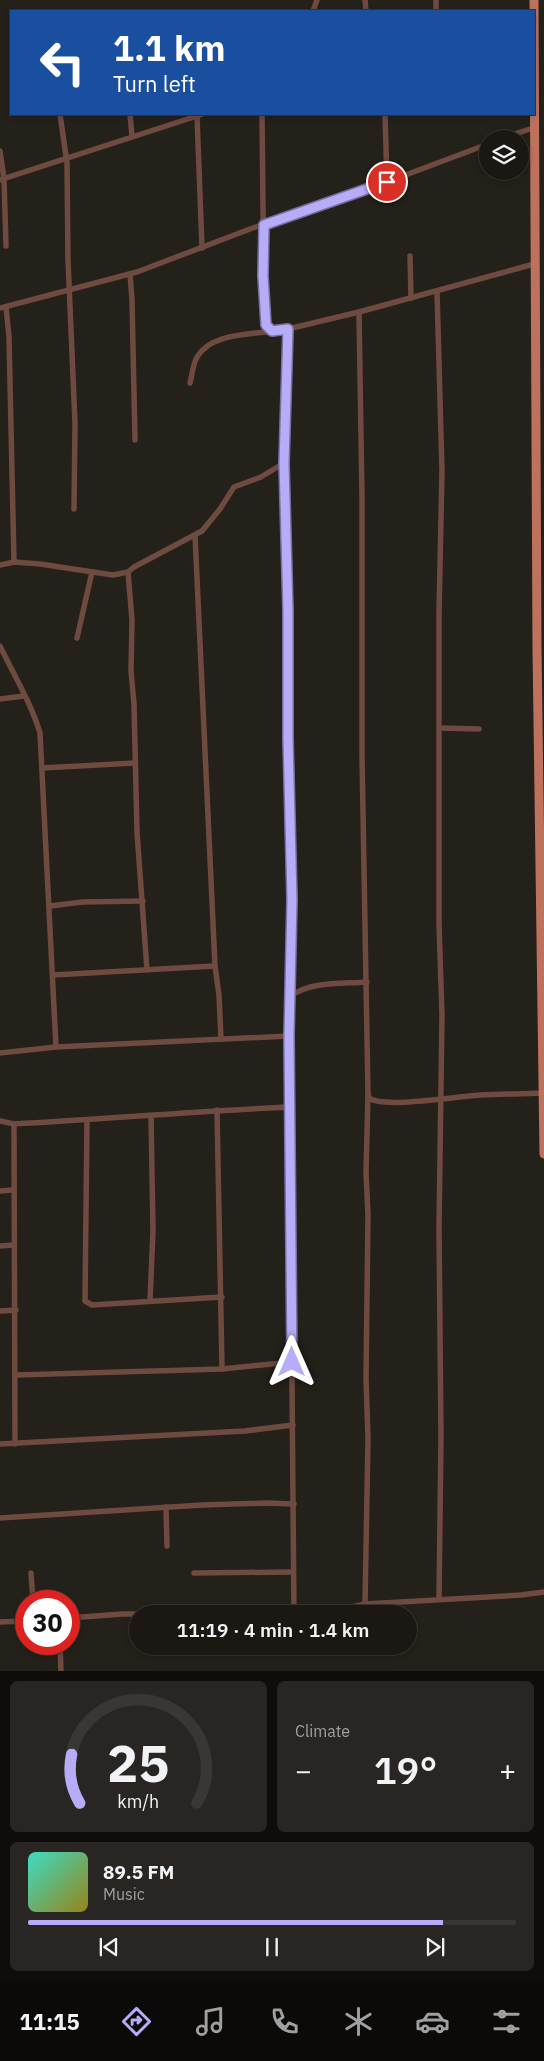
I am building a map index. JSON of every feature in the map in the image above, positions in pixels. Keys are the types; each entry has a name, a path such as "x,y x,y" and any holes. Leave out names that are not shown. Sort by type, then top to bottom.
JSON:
{"main road":[{"path":"535,97 539,207 534,264 544,1154"}],"street":[{"path":"60,115 66,158 75,423 74,509"},
{"path":"130,115 132,136"},
{"path":"2,180 200,115 202,248"},
{"path":"262,115 264,302 266,325 272,331"},
{"path":"385,115 387,182"},
{"path":"525,130 536,126"},
{"path":"14,562 9,337 3,308 130,274 479,147"},
{"path":"0,151 6,246"},
{"path":"410,256 411,298"},
{"path":"190,383 197,357 208,344 222,339 288,329 360,312 534,264"},
{"path":"130,274 135,440"},
{"path":"437,291 442,471 439,614 439,924 442,1015 439,1227 441,1436 439,1599"},
{"path":"360,312 362,756 369,1098 366,1172 368,1215 366,1604"},
{"path":"288,329 284,463 292,899 289,1036 294,1605"},
{"path":"0,565 14,562 113,575 128,572 142,562 202,531 234,487 261,477 284,463"},
{"path":"195,535 215,966 219,995 221,1039"},
{"path":"77,638 92,572"},
{"path":"128,572 132,620 131,671 134,704 138,832 147,970"},
{"path":"0,646 24,696 34,712 40,734 56,1047"},
{"path":"0,699 24,696"},
{"path":"440,728 479,729"},
{"path":"42,768 135,763"},
{"path":"50,906 82,902 143,901"},
{"path":"53,975 215,966"},
{"path":"291,996 309,987 367,982"},
{"path":"0,1053 56,1047 289,1036"},
{"path":"369,1098 406,1102 441,1098 543,1093"},
{"path":"0,1121 14,1124 217,1110 291,1107"},
{"path":"217,1110 222,1369"},
{"path":"150,1301 152,1231 151,1116"},
{"path":"87,1120 86,1301 92,1305 222,1297"},
{"path":"14,1124 16,1444"},
{"path":"0,1190 14,1190"},
{"path":"0,1246 14,1245"},
{"path":"0,1311 16,1310"},
{"path":"16,1375 222,1369 292,1362"},
{"path":"0,1444 245,1431 293,1424"},
{"path":"0,1518 267,1503 294,1504"},
{"path":"166,1508 167,1546"},
{"path":"194,1573 293,1572"},
{"path":"31,1573 32,1590"},
{"path":"362,1605 544,1592"},
{"path":"80,1617 129,1614"},
{"path":"0,1622 15,1621"},
{"path":"60,1655 61,1671"}],"route":[{"path":"292,1362 289,1036 292,899 284,463 288,329 272,331 266,325 263,276 264,225 387,182"}]}
